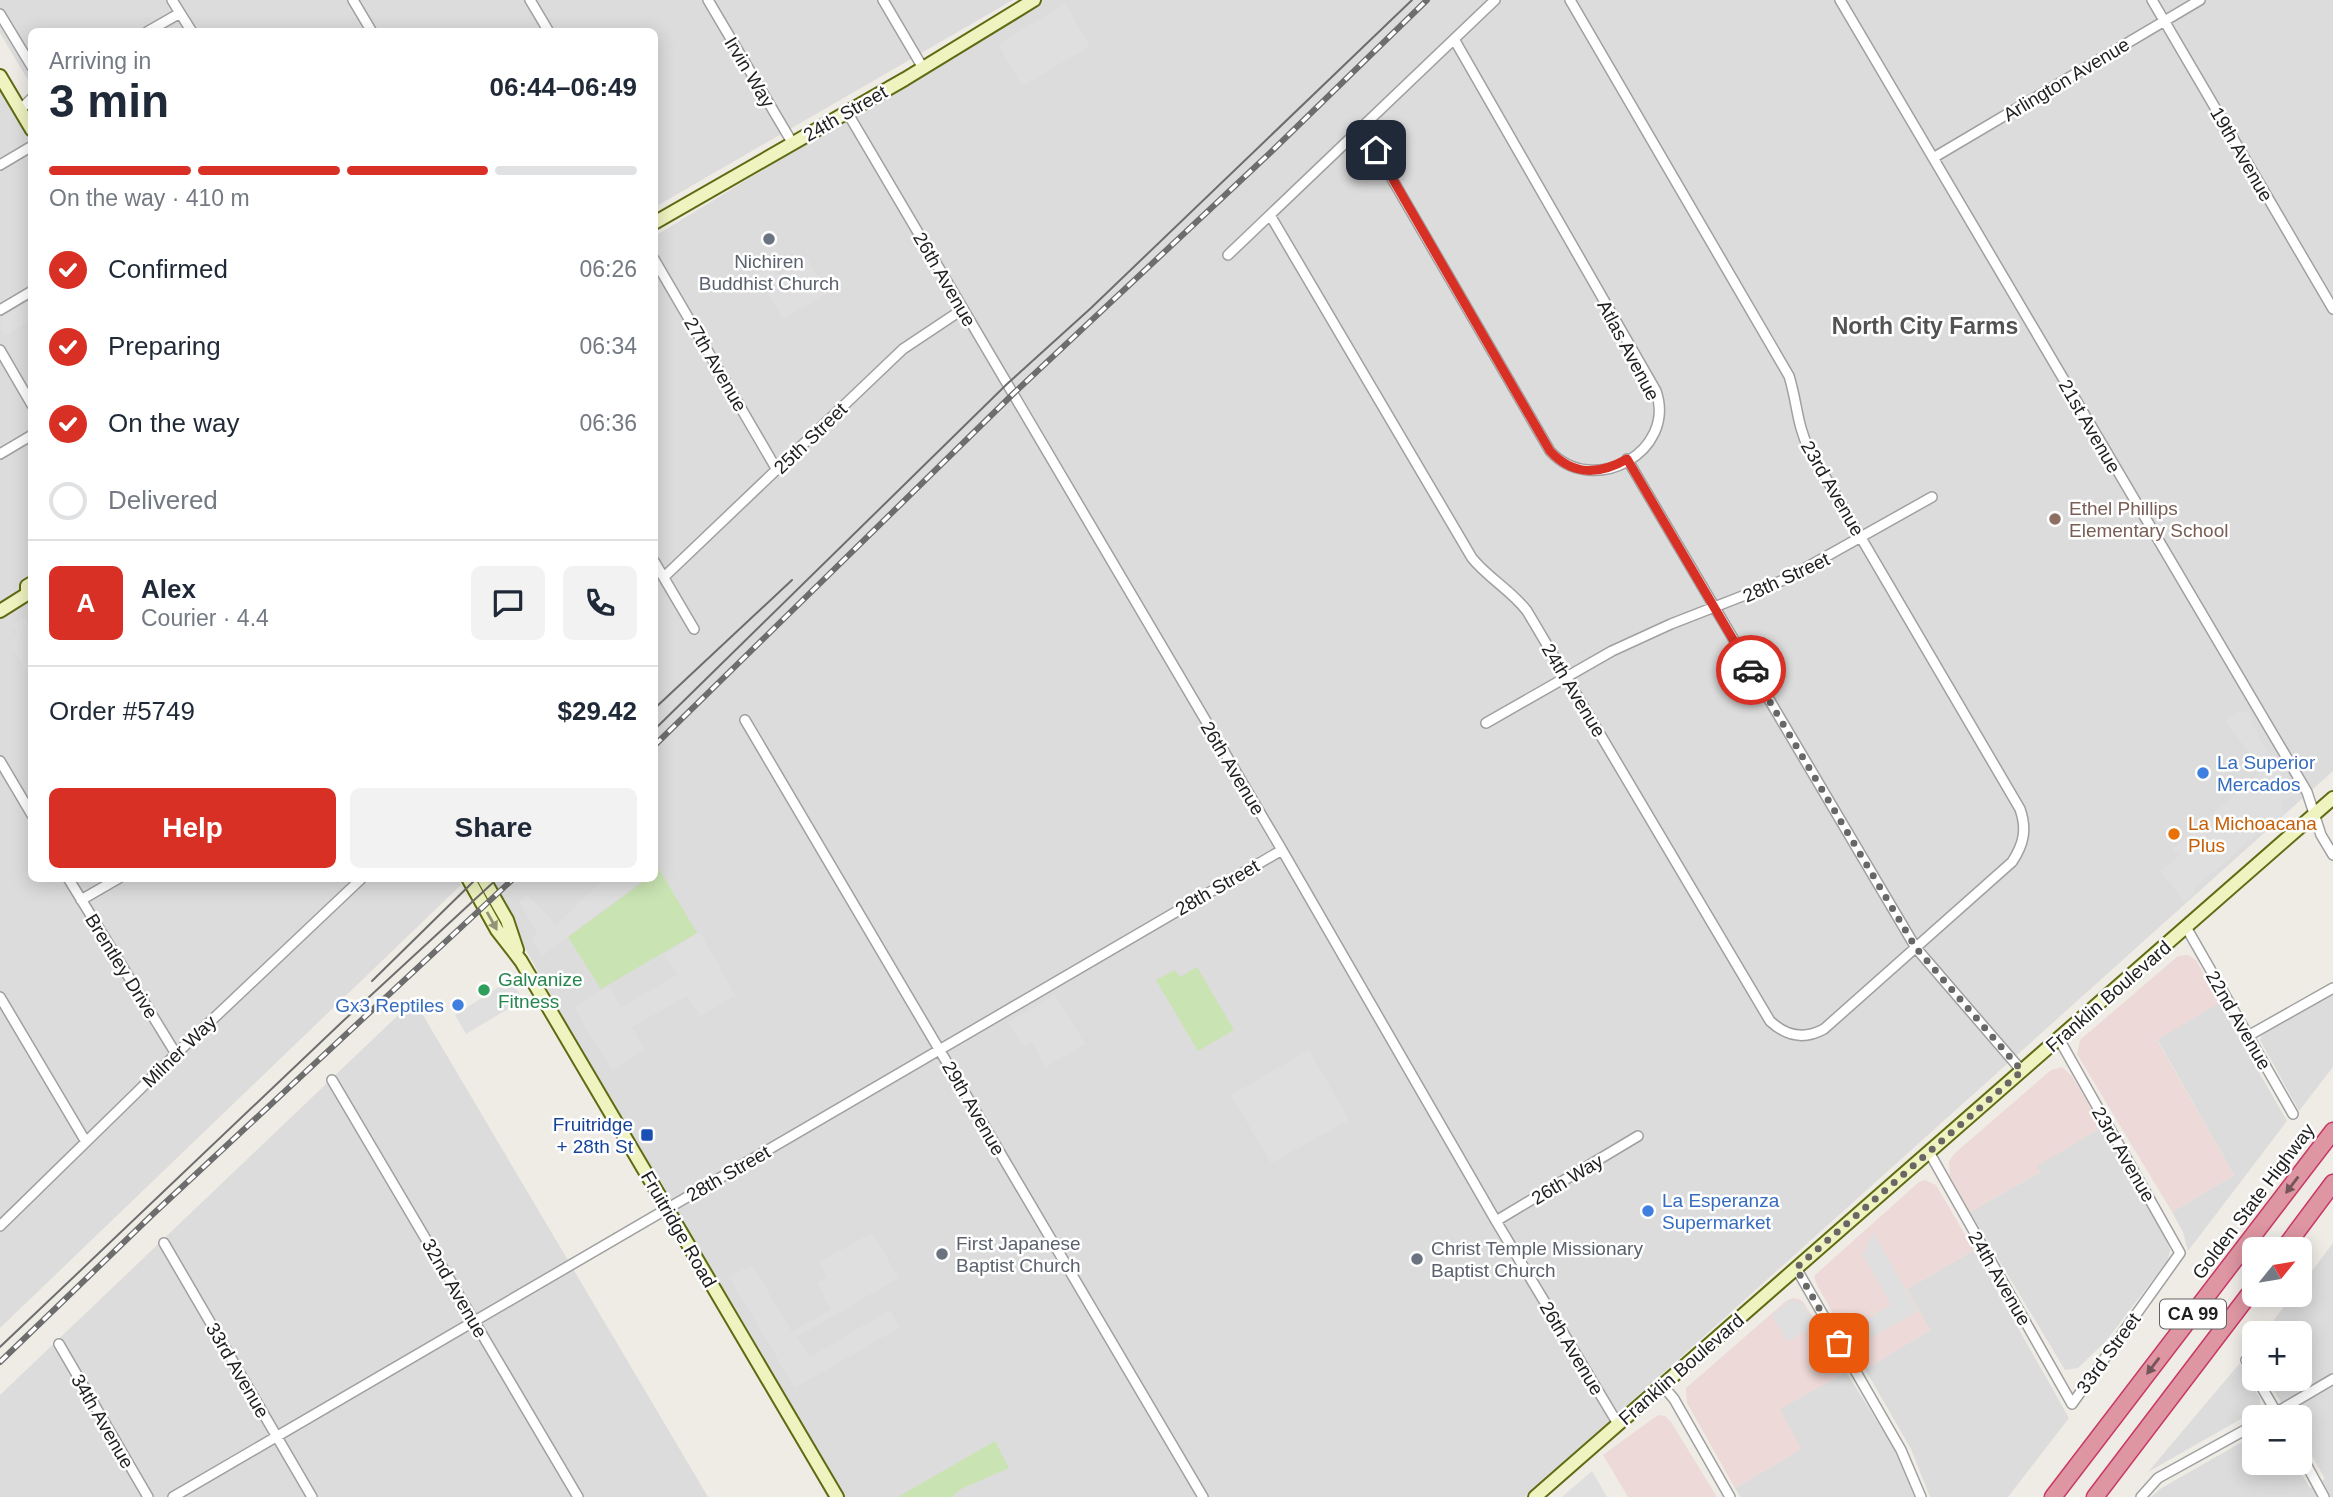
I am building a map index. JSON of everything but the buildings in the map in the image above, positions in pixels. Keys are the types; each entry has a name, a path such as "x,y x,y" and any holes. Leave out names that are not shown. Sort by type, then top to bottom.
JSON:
{"highway":[{"name":"Golden State Highway","path":"2053,1497 2333,1131"},
{"path":"2293,1237 2333,1183"},
{"name":"CA 99","path":"2095,1497 2242,1304"}],"main road":[{"name":"24th Street","path":"658,218 793,144 1034,0"},
{"path":"0,76 28,123"},
{"path":"0,611 28,592"},
{"name":"Franklin Boulevard","path":"1535,1497 2333,799"},
{"name":"Fruitridge Road","path":"470,882 497,930 521,961 837,1497"},
{"name":"Fruitridge Road","path":"485,882 507,920 521,961"}],"street":[{"path":"172,0 189,28"},
{"path":"353,0 370,28"},
{"path":"530,0 547,28"},
{"name":"Irvin Way","path":"708,0 793,144"},
{"path":"883,0 923,68"},
{"path":"1228,255 1495,0"},
{"name":"23rd Avenue","path":"1570,0 1788,376 1803,438 2020,809 2024,839 2012,862 1916,948"},
{"name":"21st Avenue","path":"1840,0 2307,792 2322,835 2333,855"},
{"name":"19th Avenue","path":"2152,0 2333,309"},
{"name":"Arlington Avenue","path":"1933,159 2200,0"},
{"path":"154,28 180,13"},
{"path":"0,14 28,60"},
{"name":"Atlas Avenue","path":"1454,39 1656,391 1660,414 1658,427 1645,447 1627,459"},
{"path":"20,110 28,102"},
{"name":"26th Avenue","path":"847,111 1282,850 1496,1221 1618,1424"},
{"path":"1363,127 1550,451 1566,465 1586,472 1605,470 1627,459 1916,948 2022,1071"},
{"path":"0,165 28,148"},
{"name":"24th Avenue","path":"1269,215 1472,558 1519,601 1770,1021 1787,1034 1805,1036 1824,1029 1916,948"},
{"name":"27th Avenue","path":"658,266 777,470"},
{"path":"0,310 28,293"},
{"name":"25th Street","path":"664,577 903,349 963,309"},
{"path":"0,350 28,398"},
{"path":"0,454 28,437"},
{"name":"28th Street","path":"1486,723 1641,637 1786,579 1932,497"},
{"path":"658,567 694,629"},
{"name":"29th Avenue","path":"745,720 1203,1497"},
{"path":"0,761 28,808"},
{"name":"28th Street","path":"173,1497 1282,850"},
{"name":"Brentley Drive","path":"70,882 176,1054"},
{"path":"81,900 112,882"},
{"name":"Milner Way","path":"0,1226 358,882"},
{"name":"22nd Avenue","path":"2186,927 2292,1114"},
{"path":"2249,1036 2333,988"},
{"path":"0,997 86,1142"},
{"name":"23rd Avenue","path":"2059,1039 2180,1253 2169,1269"},
{"name":"32nd Avenue","path":"332,1080 578,1497"},
{"name":"26th Way","path":"1496,1221 1638,1136"},
{"name":"24th Avenue","path":"1928,1152 2072,1404"},
{"name":"33rd Avenue","path":"163,1243 312,1497"},
{"path":"1796,1268 1901,1450 1921,1497"},
{"name":"33rd Street","path":"2072,1404 2169,1269"},
{"name":"34th Avenue","path":"59,1344 148,1497"},
{"path":"2292,1405 2333,1379"},
{"path":"1663,1386 1674,1399 1730,1497"},
{"path":"2141,1497 2158,1478 2242,1432"},
{"path":"2312,1475 2324,1497"}],"shaded area":[{"path":"0,0 1013,0 658,205 658,28 28,28 28,80 0,33"},
{"path":"1040,0 2333,0 2333,771 1525,1497 827,1497 489,882 658,882 658,234"},
{"path":"1065,4 1090,46 1022,86 998,44"},
{"path":"0,76 28,123 28,592 0,608"},
{"path":"764,255 777,275 807,258 817,275 836,288 783,319 750,264"},
{"path":"28,302 28,322 5,335 0,328 2,317"},
{"path":"28,595 28,882 460,882 461,885 0,1328 0,611"},
{"path":"25,617 28,620 28,674 11,646 17,633 12,624"},
{"path":"2238,710 2241,713 2247,710 2253,721 2251,723 2293,795 2283,801 2281,806 2285,814 2275,822 2272,818 2268,819 2267,825 2194,889 2194,894 2184,902 2161,871 2179,856 2173,849 2261,771 2226,720"},
{"path":"600,882 640,882 542,956 531,938 538,934 520,903 528,895 556,925"},
{"path":"700,932 735,995 700,1016 687,996 632,1027 645,1049 612,1070 574,1008 609,986 621,1007 677,975 664,954"},
{"path":"2188,955 2196,960 2219,1003 2157,1040 2234,1175 2172,1212 2077,1054 2080,1040 2178,956"},
{"path":"511,979 523,1000 466,1034 455,1015"},
{"path":"2333,994 2333,1067 2299,1111 2260,1040 2262,1034"},
{"path":"1055,995 1085,1044 1046,1067 1032,1043 1023,1047 1008,1022"},
{"path":"414,1000 708,1497 0,1497 0,1395"},
{"path":"2219,1003 2287,1121 2188,1251 2183,1232 2172,1212 2234,1175 2157,1039"},
{"path":"1309,1050 1349,1120 1271,1163 1231,1095"},
{"path":"2062,1067 2072,1076 2102,1127 2037,1166 2040,1172 1970,1212 1950,1176 1949,1161 2051,1070"},
{"path":"2102,1127 2170,1250 2168,1260 2106,1341 2078,1368 2065,1370 1970,1212 2040,1172 2036,1166"},
{"path":"1925,1180 1936,1185 1974,1250 1907,1289 1930,1330 1865,1369 1814,1276 1919,1182"},
{"path":"1873,1232 1918,1311 1855,1347 1846,1331 1891,1305 1863,1255"},
{"path":"872,1233 899,1278 797,1337 810,1357 890,1310 900,1327 795,1388 729,1277 752,1265 792,1332 831,1309 817,1283 827,1276 819,1262"},
{"path":"2333,1243 2333,1497 2151,1497 2160,1489 2242,1442 2242,1475 2302,1475 2310,1488 2325,1479 2312,1456 2312,1405 2283,1405 2274,1391 2312,1391 2312,1321 2273,1321 2284,1307 2312,1307 2312,1271"},
{"path":"1974,1250 2069,1418 2008,1497 1930,1497 1911,1449 1865,1369 1930,1330 1907,1289"},
{"path":"1793,1298 1804,1303 1846,1372 1780,1409 1801,1449 1735,1488 1687,1403 1686,1388 1786,1301"},
{"path":"1790,1300 1803,1303 1816,1325 1787,1342 1772,1315"},
{"path":"2240,1363 2242,1391 2256,1391 2260,1405 2242,1405 2242,1418 2148,1472"},
{"path":"1846,1372 1894,1448 1914,1497 1740,1497 1735,1488 1801,1449 1779,1409"},
{"path":"1658,1415 1665,1416 1671,1422 1717,1497 1628,1497 1603,1455"},
{"path":"1592,1471 1607,1497 1562,1497"}],"green space":[{"path":"658,870 697,933 601,989 568,937 643,882 658,882"},
{"path":"1197,967 1234,1030 1198,1051 1156,980 1175,970 1180,977"},
{"path":"995,1441 1009,1468 961,1489 952,1497 898,1497"}],"tram line":[{"path":"658,726 1007,384 1091,308 1412,0"},
{"path":"658,705 792,580"},
{"path":"372,981 473,882"},
{"path":"0,1347 494,882"}],"railway":[{"path":"658,742 1013,394 1271,152 1427,0"},
{"path":"0,1362 152,1215 510,882"}],"way so far":[{"path":"1751,670 1916,948 2022,1071 1796,1268 1839,1343"}],"place":[{"name":"Nichiren Buddhist Church","path":"769,239"},
{"name":"Ethel Phillips Elementary School","path":"2055,519"},
{"name":"La Superior Mercados","path":"2203,773"},
{"name":"La Michoacana Plus","path":"2174,834"},
{"name":"Galvanize Fitness","path":"484,990"},
{"name":"Gx3 Reptiles","path":"458,1005"},
{"name":"Fruitridge + 28th St","path":"647,1135"},
{"name":"La Esperanza Supermarket","path":"1648,1211"},
{"name":"First Japanese Baptist Church","path":"942,1254"},
{"name":"Christ Temple Missionary Baptist Church","path":"1417,1259"}],"district":[{"name":"North City Farms","path":"1925,326"}],"route":[{"path":"1376,150 1550,451 1566,465 1586,472 1605,470 1627,459 1751,670"}]}
